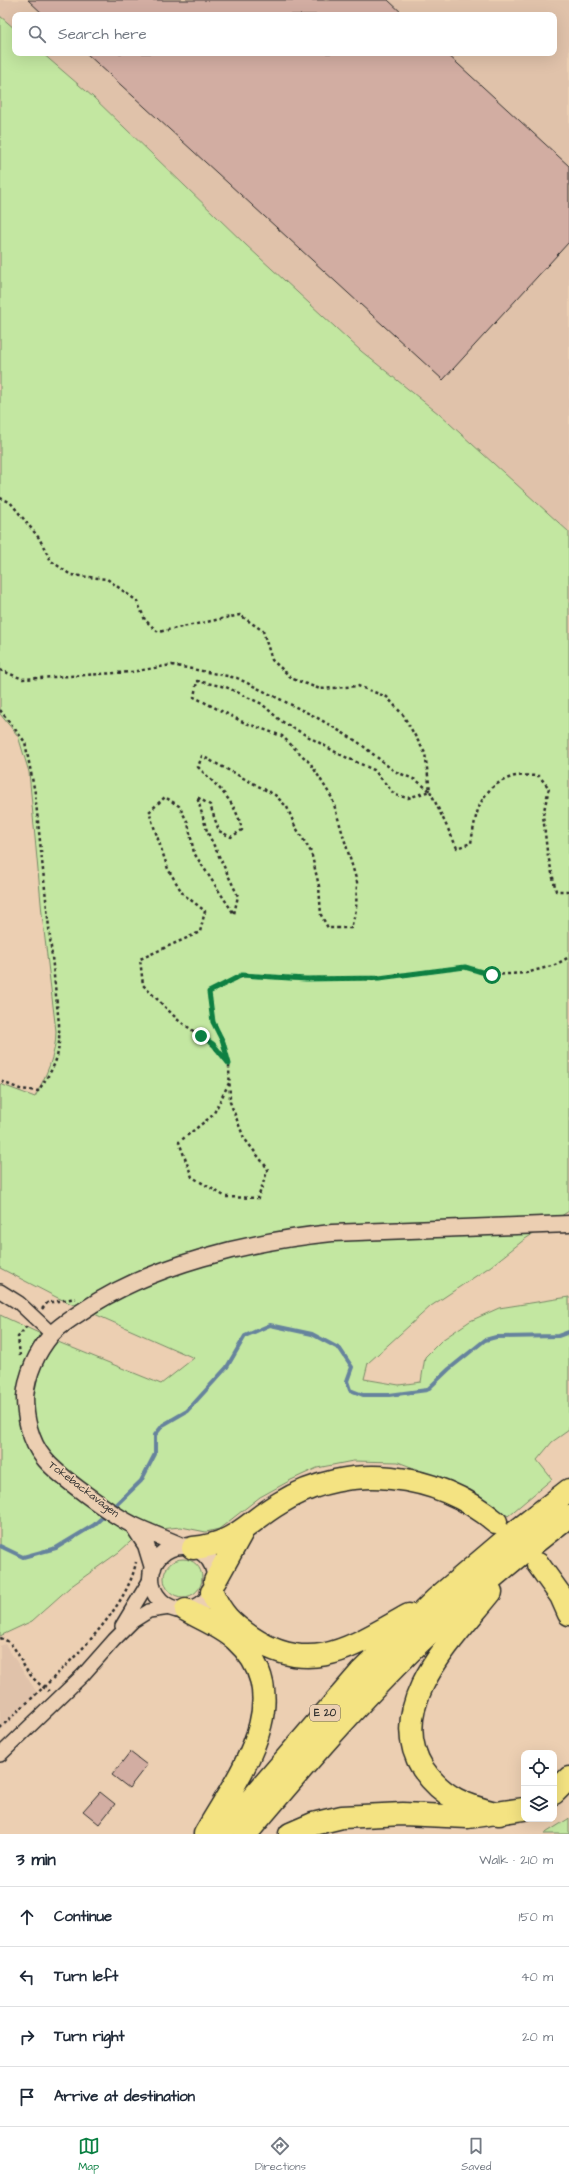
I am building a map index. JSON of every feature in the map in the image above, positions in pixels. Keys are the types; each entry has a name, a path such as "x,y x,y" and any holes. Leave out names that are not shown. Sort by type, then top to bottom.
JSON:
{"highway":[{"path":"187,1547 212,1546 242,1532 263,1514 298,1493 317,1485 360,1477 385,1477 439,1488 460,1497 482,1510 496,1522"},
{"name":"E 20","path":"221,1834 361,1672 436,1599 509,1537 569,1490"},
{"name":"E 20","path":"246,1834 324,1745 419,1644 531,1557 569,1516"},
{"path":"242,1532 214,1587 225,1616 244,1632 262,1644 280,1653 299,1656 318,1656 339,1651 357,1644 436,1599"},
{"path":"499,1814 472,1808 442,1791 430,1778 414,1750 411,1721 420,1687 442,1653 531,1557 561,1596 569,1614"},
{"path":"178,1609 220,1628 246,1651 255,1666 263,1696 263,1713 254,1747 205,1834"},
{"path":"557,1790 569,1778"},
{"path":"290,1834 313,1824 342,1817 403,1814 468,1817 499,1814 521,1810"}],"street":[{"path":"0,1291 19,1303 33,1318 52,1334 91,1305 133,1283 154,1274 254,1245 294,1237 332,1233 569,1224"},
{"name":"Tokebackavägen","path":"52,1334 31,1367 26,1388 25,1411 34,1441 42,1457 51,1467 91,1497 134,1525 187,1547"},
{"path":"134,1525 146,1545 152,1573 152,1585 158,1598 178,1609"},
{"path":"0,1755 60,1697 114,1640 142,1614 149,1611 197,1607 206,1601 214,1587 214,1570 210,1560 202,1553 187,1547 164,1553 114,1640"}],"path":[{"path":"0,498 10,502 39,538 51,561 71,575 108,580 137,601 145,620 158,632 240,615 263,631 272,660 293,679 320,689 358,686 387,697 404,715 425,753 430,791 457,848 471,843 476,816 485,793 509,777 539,776 549,788 543,814 552,876 556,891 569,891"},
{"path":"0,670 22,679 131,672 172,665 237,678 316,717 358,742 394,771 416,780 430,791"},
{"path":"229,1064 213,1044 178,1020 143,985 140,959 200,932 205,911 183,894 168,869 149,812 165,797 179,806 188,823 194,853 234,914 238,896 230,876 207,831 197,798 210,805 219,831 231,837 242,830 238,814 230,800 198,767 202,756 275,795 287,807 295,826 311,852 319,886 321,915 328,928 351,928 356,910 357,882 332,798 311,764 282,736 243,722 194,697 197,681 226,687 262,704 281,721 339,754 374,770 395,795 408,798 430,791"},
{"path":"0,710 25,742 35,793 59,1024 60,1050 53,1068 38,1091 20,1090 0,1081"},
{"path":"229,1083 213,1115 179,1142 192,1177 226,1197 258,1198 268,1169 244,1138 230,1102 229,1064 223,1042 213,1022 209,992 242,975 306,979 379,978 465,967 492,975 526,973 555,965 569,957"},
{"path":"20,1359 21,1353 18,1337 33,1318 48,1303 81,1297"},
{"path":"0,1728 97,1631 122,1598 134,1575 137,1557"},
{"path":"0,1638 12,1645 28,1672 42,1687 60,1697"}],"shaded area":[{"path":"0,0 569,0 569,532 439,414 361,351 246,245 93,97 45,56 557,56 557,12 12,12 12,26 0,16"},
{"path":"5,1644 38,1694 0,1731 0,1646"}],"green space":[{"path":"0,16 12,26 12,56 45,56 93,97 246,245 361,351 439,414 569,532 569,1211 525,1239 491,1266 431,1306 368,1363 364,1379 399,1385 421,1382 425,1357 442,1340 470,1321 499,1308 569,1297 569,1430 552,1442 537,1460 552,1479 508,1516 471,1490 398,1462 353,1461 317,1468 260,1497 219,1529 206,1532 181,1527 159,1529 151,1523 119,1552 70,1587 32,1621 0,1636 0,1315 58,1342 161,1384 194,1358 56,1297 0,1268 0,1084 35,1097 52,1057 56,1040 56,1031 42,914 29,772 18,736 0,714"},
{"path":"179,1559 187,1559 194,1562 199,1567 202,1578 199,1589 194,1594 187,1597 179,1597 172,1594 167,1589 164,1582 164,1574 167,1567 172,1562"},
{"path":"569,1818 569,1834 544,1834 568,1819"}],"building":[{"path":"28,0 388,0 401,12 41,12"},
{"path":"89,56 449,56 569,166 569,242 443,380"},
{"path":"130,1752 147,1765 129,1788 112,1775"},
{"path":"100,1792 115,1804 99,1824 83,1811"}],"waterway":[{"path":"113,1508 141,1481 155,1454 155,1435 163,1425 187,1411 227,1367 245,1336 270,1325 312,1334 340,1349 352,1367 347,1381 350,1390 363,1395 389,1395 427,1390 449,1369 485,1340 496,1337 558,1336 569,1332"},
{"path":"0,1546 23,1557 56,1548 94,1525 106,1514"}],"route":[{"path":"201,1036 213,1044 229,1064 223,1042 213,1022 209,992 242,975 306,979 379,978 465,967 492,975"}]}
